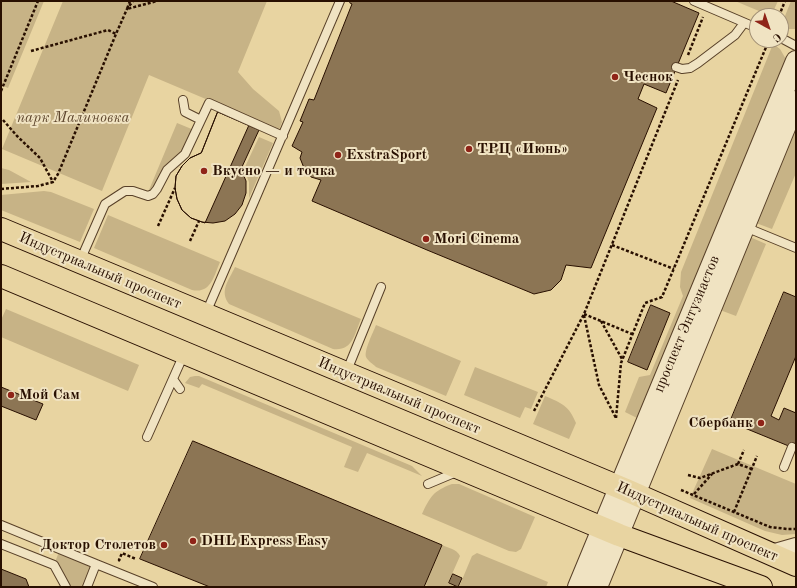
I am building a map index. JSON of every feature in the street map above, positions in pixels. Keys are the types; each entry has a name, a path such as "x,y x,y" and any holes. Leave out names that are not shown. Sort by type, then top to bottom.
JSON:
{"main road":[{"name":"Индустриальный проспект","path":"1,229 627,491 796,565"},
{"path":"1,276 611,531 761,587"}],"street":[{"name":"проспект Энтузиастов","path":"597,587 611,531 737,224 796,61"},
{"name":"проспект Энтузиастов","path":"737,224 796,101"},
{"name":"проспект Энтузиастов","path":"578,587 611,531"},
{"path":"768,554 796,546"}],"lane":[{"path":"205,315 340,1"},
{"path":"694,1 749,25"},
{"path":"679,68 690,68 698,63 735,35 744,23"},
{"path":"183,100 185,112 201,120"},
{"path":"80,261 105,204 125,191 133,191 148,196 153,194 167,170 185,154 209,103 282,136"},
{"path":"737,224 796,248"},
{"path":"346,374 381,287"},
{"path":"147,437 184,353"},
{"path":"172,378 180,389"},
{"path":"784,467 792,447"},
{"path":"428,484 463,470"},
{"path":"1,525 153,587"},
{"path":"1,544 54,565 66,587"},
{"path":"87,587 96,564"}],"path":[{"path":"1,91 38,1"},
{"path":"1,189 38,186 53,182 61,167 130,1"},
{"path":"127,10 133,1"},
{"path":"127,10 157,1"},
{"path":"534,411 584,314 612,245 679,68 704,15"},
{"path":"32,51 108,30 116,34"},
{"path":"584,314 599,385 616,418 622,359 632,334 645,303 662,297 766,48"},
{"path":"3,120 40,158 53,182"},
{"path":"158,226 175,188"},
{"path":"190,241 199,221"},
{"path":"612,245 674,269"},
{"path":"584,314 632,334"},
{"path":"602,322 622,359"},
{"path":"738,464 744,450"},
{"path":"734,512 757,456"},
{"path":"688,476 700,478 738,464 752,469"},
{"path":"694,494 714,473"},
{"path":"681,490 770,527 796,529"},
{"path":"125,563 119,560 122,553 136,559"}],"green space":[{"path":"2,1 44,1 8,88 1,85"},
{"name":"парк Малиновка","path":"63,1 267,1 238,72 253,89 279,111 282,122 279,130 149,75 102,191 2,149"},
{"path":"735,1 778,1 775,8 752,8"},
{"path":"791,1 796,1 796,29 789,29 788,8"},
{"path":"771,48 779,48 787,61 637,418 625,412 639,377 650,375 683,296 680,287 681,272"},
{"path":"177,123 194,130 187,146 164,168 152,190 149,190"},
{"path":"796,127 796,173 772,229 756,223"},
{"path":"259,137 273,143 249,198 249,182 244,169"},
{"path":"1,168 9,170 31,182 1,184"},
{"path":"44,191 51,192 94,209 80,242 1,210 1,195"},
{"path":"108,215 220,262 211,283 204,289 198,291 192,290 94,248"},
{"path":"750,237 766,244 736,316 720,310"},
{"path":"235,267 361,319 352,341 345,347 333,349 229,304 226,299 225,290"},
{"path":"6,309 139,365 128,391 1,337 1,320"},
{"path":"376,325 461,361 446,396 376,367 369,361 366,357 366,350"},
{"path":"475,367 538,392 531,409 525,407 520,418 464,395"},
{"path":"199,376 412,466 422,476 367,453 358,472 344,467 352,447 202,384 199,388 185,383 190,377"},
{"path":"545,396 564,406 571,413 576,423 569,439 533,424"},
{"path":"712,449 796,484 796,534 782,535 765,531 690,498"},
{"path":"452,484 459,484 535,517 521,549 516,552 509,551 422,514 427,503 436,492"},
{"path":"442,545 455,550 460,556 448,583 456,587 431,587 425,585"},
{"path":"60,549 96,564 87,587 66,587 54,565"},
{"path":"477,553 548,582 546,587 459,587 472,556"}],"building":[{"name":"ТРЦ «Июнь»","path":"351,1 671,1 699,13 666,93 644,84 638,99 657,108 591,268 566,265 561,280 551,290 534,294 312,201 321,180 311,177 304,168 300,158 302,152 292,146 303,122 300,121 309,99 314,100 352,4 350,3"},
{"name":"Вкусно — и точка","path":"218,112 249,125 205,223 191,218 182,210 177,199 175,188 176,176 182,166 190,158 201,153"},
{"name":"Вкусно — и точка","path":"218,112 259,130 241,169 246,181 246,193 242,205 235,214 225,221 213,223 202,222 191,218 182,210 177,199 175,188 176,176 182,166 190,158 201,153"},
{"path":"784,292 796,297 796,356 771,416 779,420 784,408 796,413 796,449 730,422"},
{"path":"651,305 670,313 647,370 628,362"},
{"name":"Мой Сам","path":"1,387 43,404 36,420 1,406"},
{"path":"193,441 442,545 424,587 210,587 140,559"},
{"path":"1,569 26,579 29,587 1,587"},
{"path":"453,574 462,578 458,587 449,583"}],"place":[{"name":"Чеснок","path":"615,77"},
{"name":"ТРЦ «Июнь»","path":"469,149"},
{"name":"ExstraSport","path":"338,155"},
{"name":"Вкусно — и точка","path":"204,171"},
{"name":"Mori Cinema","path":"426,239"},
{"name":"Мой Сам","path":"11,395"},
{"name":"Сбербанк","path":"761,423"},
{"name":"DHL Express Easy","path":"193,541"},
{"name":"Доктор Столетов","path":"164,545"}]}
